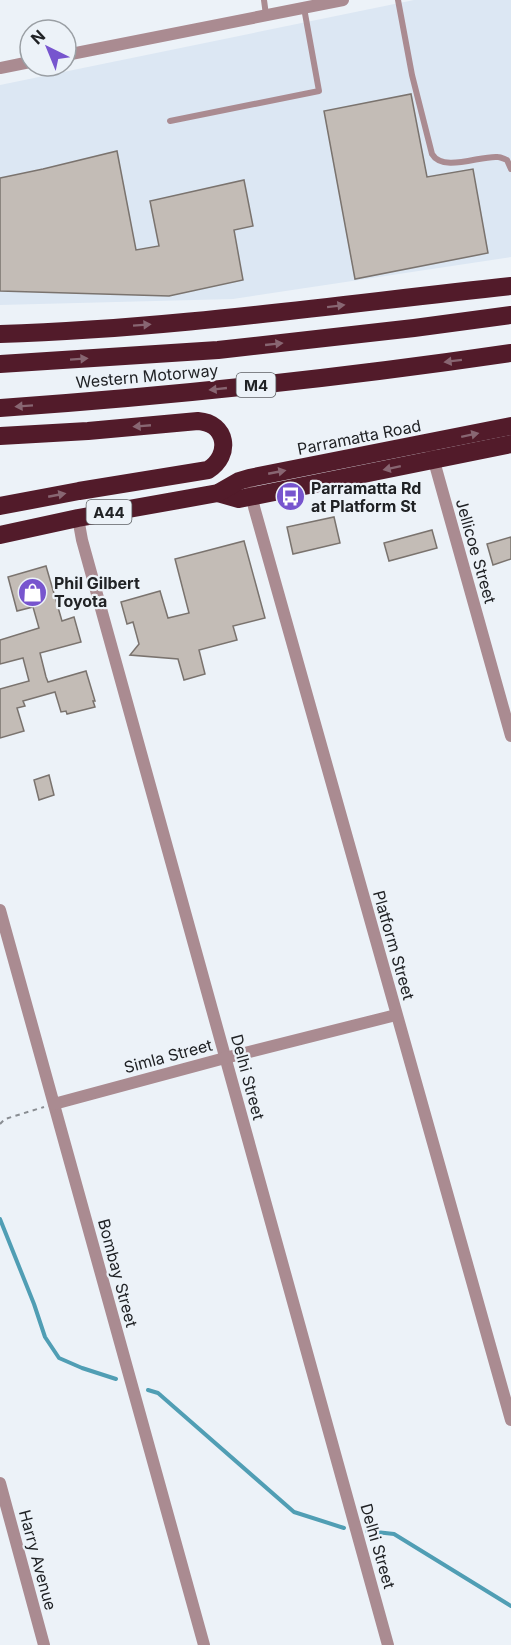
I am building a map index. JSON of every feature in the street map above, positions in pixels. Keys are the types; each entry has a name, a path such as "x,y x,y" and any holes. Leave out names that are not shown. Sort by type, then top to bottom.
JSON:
{"highway":[{"path":"0,334 227,318 511,286"},
{"name":"Western Motorway","path":"0,364 218,350 511,315"},
{"name":"Western Motorway","path":"0,408 254,386 511,353"},
{"path":"0,435 88,431 190,421 211,424 218,430 224,451 214,466 200,472 0,506"},
{"name":"Parramatta Road","path":"218,494 239,499 252,496 432,451 511,426"},
{"name":"Parramatta Road","path":"0,535 78,518 218,494 239,481 249,478 432,451 511,444"}],"street":[{"path":"78,53 343,0"},
{"path":"0,68 18,64"},
{"name":"Jellicoe Street","path":"432,451 511,736"},
{"name":"Platform Street","path":"249,478 252,496 396,1014 511,1420"},
{"name":"Delhi Street","path":"78,518 82,540 388,1645"},
{"name":"Bombay Street","path":"0,910 204,1645"},
{"name":"Simla Street","path":"54,1104 396,1014"},
{"name":"Harry Avenue","path":"0,1483 44,1645"}],"lane":[{"path":"264,0 266,15"},
{"path":"398,0 412,75 434,158 449,163 496,157 507,160 511,169"},
{"path":"170,121 319,91 304,8"}],"path":[{"path":"0,1124 5,1119 54,1104"}],"shaded area":[{"path":"414,0 511,0 511,257 233,299 0,305 0,85 34,78 78,78 78,69"}],"building":[{"path":"411,94 427,177 473,169 488,253 355,279 324,111"},
{"path":"117,151 136,250 159,246 150,201 244,180 253,226 234,230 243,280 169,296 0,291 0,178"},
{"path":"334,517 340,543 293,554 287,527"},
{"path":"432,530 437,548 389,561 384,543"},
{"path":"511,537 511,559 493,565 487,544"},
{"path":"244,541 265,618 233,626 237,640 199,650 205,674 184,680 178,659 130,655 139,644 133,622 127,624 121,602 160,591 168,618 189,613 175,559"},
{"path":"46,566 62,621 74,617 81,642 40,653 46,677 48,682 86,671 95,707 67,714 66,711 61,712 55,692 23,701 25,706 17,708 24,731 0,738 0,689 29,681 23,658 0,664 0,640 39,628 33,607 17,611 8,577"},
{"path":"49,775 54,795 39,800 34,780"}],"waterway":[{"path":"0,1219 45,1337 59,1358 116,1379"},
{"path":"148,1390 158,1393 294,1512 344,1528"},
{"path":"367,1531 394,1534 511,1606"}],"place":[{"name":"Parramatta Rd at Platform St","path":"290,497"},
{"name":"Phil Gilbert Toyota","path":"33,592"}]}
